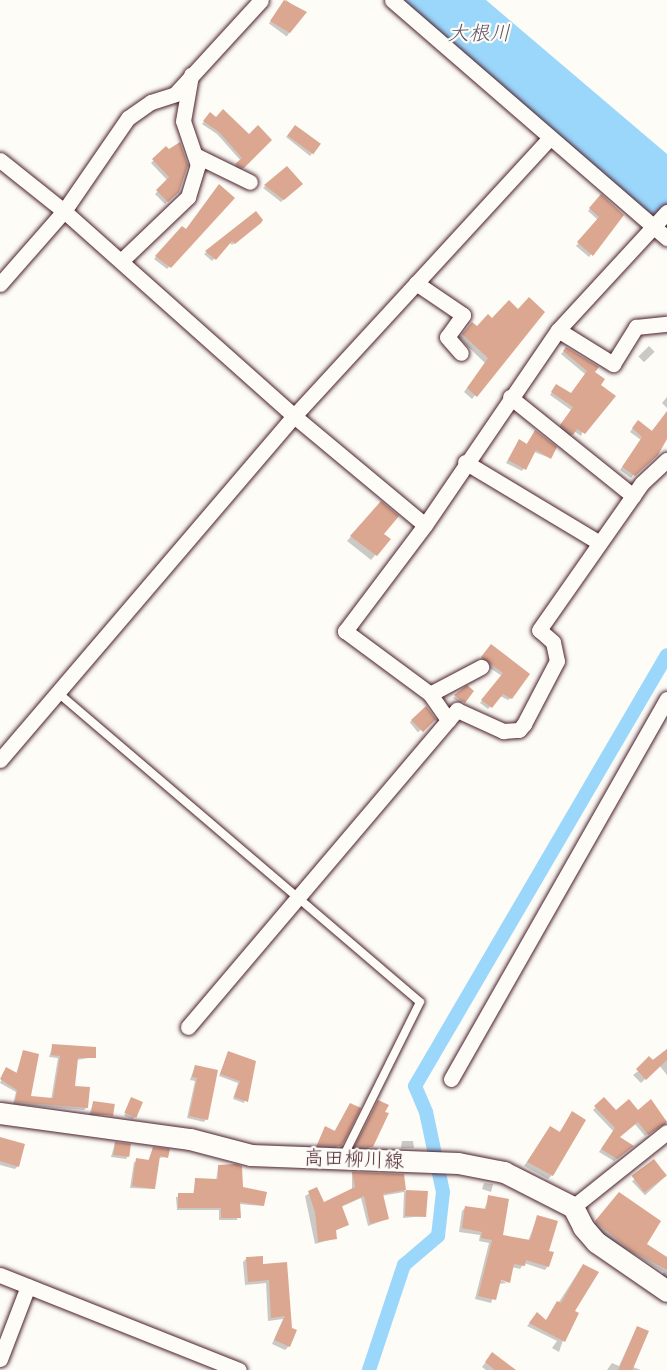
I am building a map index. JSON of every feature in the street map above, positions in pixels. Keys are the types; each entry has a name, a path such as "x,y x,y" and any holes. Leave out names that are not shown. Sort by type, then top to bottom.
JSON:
{"main road":[{"name":"高田柳川線","path":"2,1114 190,1139 251,1155 458,1163 504,1172 573,1206"},
{"path":"573,1206 583,1227 596,1242 667,1291"}],"street":[{"path":"0,284 64,211 128,118 151,102 175,94 261,0"},
{"path":"392,0 549,139 597,174 667,238"},
{"path":"121,261 188,197 198,165 183,120 191,75"},
{"path":"0,760 294,416 549,139"},
{"path":"195,154 250,182"},
{"path":"0,160 64,211 294,416 425,525"},
{"path":"448,720 430,694 345,632 425,525 465,462 558,330 646,230 654,226 667,212"},
{"path":"416,283 463,315 447,337 461,353"},
{"path":"558,330 613,364 636,327 667,324"},
{"path":"510,397 633,496"},
{"path":"188,1027 457,710 503,731 519,730 557,661 552,642 540,630 633,496 667,460"},
{"path":"465,462 600,543"},
{"path":"430,694 481,667"},
{"path":"451,1079 667,699"},
{"path":"573,1206 667,1132"},
{"path":"0,1275 238,1370"},
{"path":"0,1359 28,1286"}],"lane":[{"path":"57,692 299,896 420,1002 343,1159"}],"water":[{"name":"大根川","path":"392,0 486,0 667,154 667,229"}],"building":[{"path":"284,0 307,12 290,33 270,21"},
{"path":"223,109 249,134 258,125 272,140 244,168 235,164 242,158 219,132 203,121 210,112 216,117"},
{"path":"295,125 321,144 313,154 287,136"},
{"path":"180,142 188,165 179,192 168,202 156,190 169,177 152,159 166,146 169,149"},
{"path":"287,166 303,184 284,200 264,185"},
{"path":"219,184 235,198 171,268 155,256 182,226 186,229"},
{"path":"601,194 624,215 593,256 577,242 599,217 589,208"},
{"path":"256,211 263,220 261,223 235,244 232,241 216,260 205,251"},
{"path":"529,297 545,312 477,397 467,388 488,358 462,334 472,322 477,326 488,314 492,318 509,300 518,309"},
{"path":"566,347 599,367 595,372 605,379 601,385 616,396 585,434 577,429 573,435 560,425 573,407 551,392 556,384 571,393 587,371 563,351"},
{"path":"667,411 667,439 658,455 635,476 622,467 642,437 632,428 638,420 652,431"},
{"path":"535,430 557,447 551,459 536,450 526,470 508,460 519,439 527,444"},
{"path":"381,501 399,516 384,534 391,539 377,556 350,536"},
{"path":"491,644 530,674 512,699 503,694 492,708 481,700 503,673 481,657"},
{"path":"467,685 474,691 465,703 454,695"},
{"path":"426,706 436,719 423,732 411,720"},
{"path":"52,1044 96,1047 96,1058 78,1058 75,1086 90,1087 88,1108 15,1102 17,1090 0,1079 6,1067 17,1073 23,1050 39,1054 31,1096 53,1098 60,1056 51,1055"},
{"path":"667,1049 667,1060 646,1080 636,1069 649,1056 653,1060"},
{"path":"228,1051 256,1061 248,1102 234,1097 240,1081 220,1074"},
{"path":"195,1065 218,1070 208,1120 189,1116 197,1078 192,1077"},
{"path":"131,1097 143,1102 136,1118 124,1113"},
{"path":"604,1097 616,1110 629,1099 638,1110 651,1099 667,1122 648,1135 638,1122 620,1137 634,1146 617,1159 601,1149 615,1128 594,1106"},
{"path":"378,1100 389,1105 385,1112 389,1113 373,1147 355,1146"},
{"path":"93,1101 115,1104 113,1116 91,1113"},
{"path":"350,1103 361,1108 341,1146 317,1145 325,1126 335,1131"},
{"path":"572,1111 586,1120 553,1176 527,1162 550,1126 560,1132"},
{"path":"0,1137 25,1144 19,1167 0,1161"},
{"path":"115,1142 131,1144 129,1157 113,1155"},
{"path":"153,1147 170,1149 168,1158 160,1156 155,1189 132,1186 136,1158 149,1160"},
{"path":"654,1159 667,1176 644,1193 632,1176"},
{"path":"218,1165 242,1166 243,1187 267,1192 264,1206 240,1202 241,1218 221,1218 221,1208 178,1208 178,1193 194,1193 195,1178 218,1179"},
{"path":"352,1172 404,1174 406,1190 383,1194 389,1219 370,1224 364,1196 342,1206 349,1225 336,1230 337,1239 318,1242 315,1212 308,1191 317,1187 324,1202 355,1187"},
{"path":"406,1190 428,1191 426,1217 405,1216"},
{"path":"619,1192 661,1221 647,1244 667,1257 667,1270 630,1250 595,1221"},
{"path":"488,1195 509,1199 503,1235 530,1240 537,1215 558,1221 549,1251 554,1252 549,1267 526,1260 525,1266 514,1264 510,1283 501,1280 496,1300 478,1296 492,1240 481,1238 482,1232 462,1228 465,1206 486,1209"},
{"path":"263,1256 263,1264 287,1262 292,1328 297,1330 290,1347 274,1340 285,1316 271,1318 269,1280 248,1282 246,1257"},
{"path":"583,1264 599,1272 575,1311 579,1313 565,1342 529,1323 537,1312 546,1320 557,1301 561,1303"},
{"path":"637,1326 649,1331 632,1370 618,1370"},
{"path":"492,1352 516,1370 495,1370 485,1362"}],"waterway":[{"path":"369,1370 404,1265 438,1236 443,1192 426,1112 415,1086 667,655"}]}
